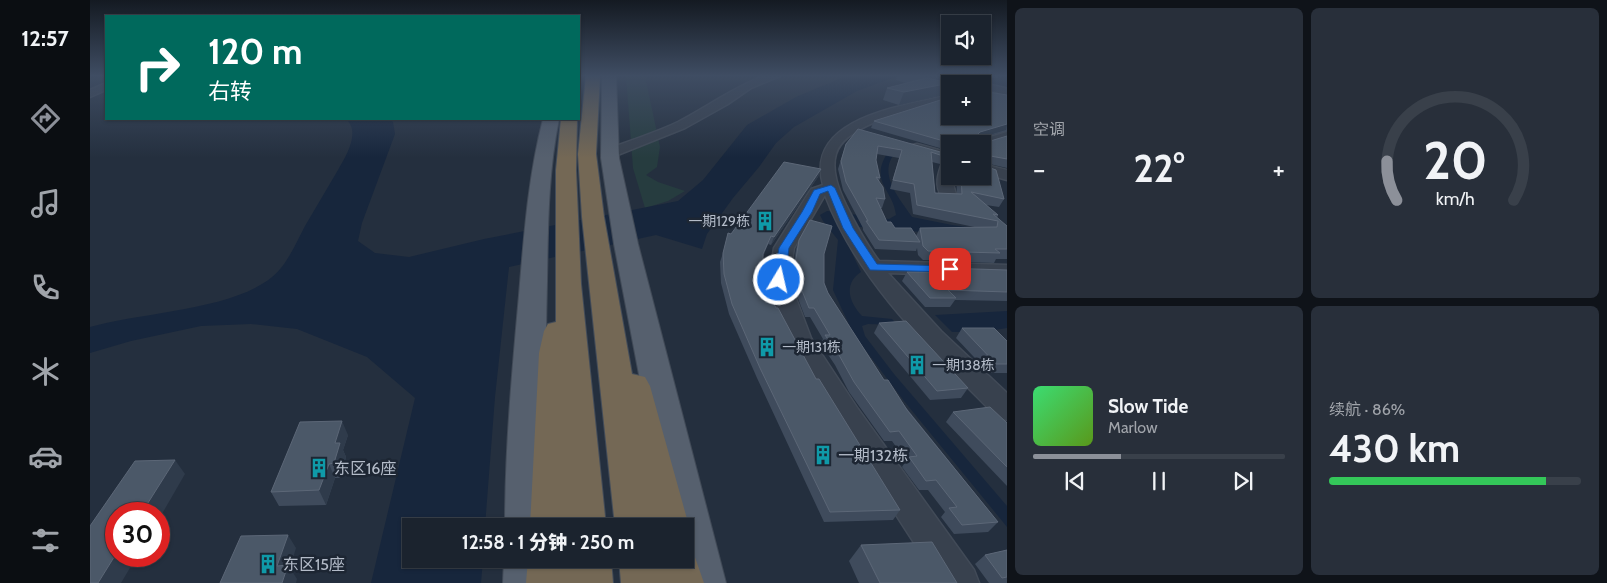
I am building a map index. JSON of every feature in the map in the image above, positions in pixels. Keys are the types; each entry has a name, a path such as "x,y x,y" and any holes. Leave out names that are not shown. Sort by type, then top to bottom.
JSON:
{"highway":[{"path":"591,103 587,154 593,217 614,235 666,518"},
{"path":"569,120 566,170 568,279 584,518"},
{"path":"614,235 636,518"},
{"path":"552,518 555,353 568,279"},
{"path":"550,583 551,568"},
{"path":"588,568 589,583"},
{"path":"643,568 645,583"},
{"path":"676,568 680,583"}],"main road":[{"path":"609,103 614,235 702,583"},
{"path":"526,518 530,346 536,228 541,175 551,120"},
{"path":"527,568 527,583"}],"street":[{"path":"610,153 681,125 722,103"},
{"path":"931,103 878,118 851,129 828,152 826,165 839,209 874,267 907,309 948,353 1007,409"},
{"path":"851,129 869,134"},
{"path":"991,141 1007,136"},
{"path":"905,145 941,156"},
{"path":"991,171 1007,175"},
{"path":"945,185 948,194"},
{"path":"839,209 817,192 807,212 784,248 779,280 800,339 848,417 962,583"},
{"path":"874,267 1007,271"}],"green space":[{"path":"628,103 651,103 660,147 657,167 646,175 658,182 685,191 668,201 645,208 633,168"}],"water":[{"path":"785,103 836,103 794,127 776,143 707,234 702,249 656,235 509,267 495,397 486,518 402,518 402,568 482,568 481,583 371,583 415,398 367,357 297,329 251,324 201,326 131,341 90,353 90,327 185,309 234,297 255,288 272,277 291,253 348,151 351,144 352,130 347,120 391,120 393,122 395,134 362,223 358,241 375,253 409,257 484,239 678,201 703,180 747,125"},
{"path":"901,146 891,159 889,174 894,190 912,217 977,228 922,232 863,227 840,228 861,272 852,282 850,288 851,299 862,316 892,319 898,325 868,324 862,326 865,336 894,374 1007,506 1007,527 904,401 854,335 833,290 838,240 820,215 827,211 889,219 896,215 891,198 883,184 881,169 890,149"},
{"path":"1007,311 1007,328 983,332 952,332 935,315"}],"building":[{"path":"930,103 941,103 941,125 991,125 991,103 1007,103 1007,124 980,132 977,135 941,135 941,140 874,121"},
{"path":"858,129 941,152 941,155 931,152 935,193 962,194 962,185 991,185 991,168 996,170 1004,199 971,192 998,215 993,214 1007,226 1007,249 995,249 1000,253 928,251 923,246 920,228 997,227 998,221 917,205 914,184 893,180 902,150 878,146 876,160 880,178 876,177 883,187 885,199 876,198 887,222 891,222 895,228 911,228 920,242 879,240 866,221 868,221 846,182 841,161 846,144"},
{"path":"1007,136 1007,159 991,156 991,141"},
{"path":"784,162 821,169 774,237 771,236 763,254 763,269 767,288 776,308 778,308 816,379 819,379 900,510 830,512 760,368 732,304 724,274 723,253 728,233 731,234"},
{"path":"810,220 832,226 824,254 824,283 828,293 884,380 888,380 907,410 998,522 962,525 949,508 957,507 936,480 926,481 909,457 917,456 899,431 890,432 854,382 825,335 830,335 814,308 809,308 794,271 799,240"},
{"path":"943,268 1007,270 1007,292 948,290 956,298 930,298 907,272 947,272"},
{"path":"906,321 968,388 937,391 879,323"},
{"path":"962,328 994,328 1007,341 1007,364 996,364"},
{"path":"990,407 1007,423 1007,467 953,412"},
{"path":"342,421 335,443 340,443 334,463 329,464 319,490 271,492 300,422"},
{"path":"175,460 149,502 107,502 135,461"},
{"path":"105,504 105,567 108,567 98,583 90,583 90,526"},
{"path":"288,535 277,566 288,565 282,583 220,583 241,536"},
{"path":"932,542 957,583 880,583 861,545"},
{"path":"1007,550 1007,577 1002,578 985,555"}],"place":[{"name":"一期129栋","path":"765,221"},
{"name":"一期131栋","path":"767,347"},
{"name":"一期138栋","path":"917,365"},
{"name":"一期132栋","path":"823,455"},
{"name":"东区16座","path":"319,468"},
{"name":"东区15座","path":"268,564"}],"route":[{"path":"779,280 784,248 807,212 817,192 831,188 848,228 874,267 950,269"}]}
